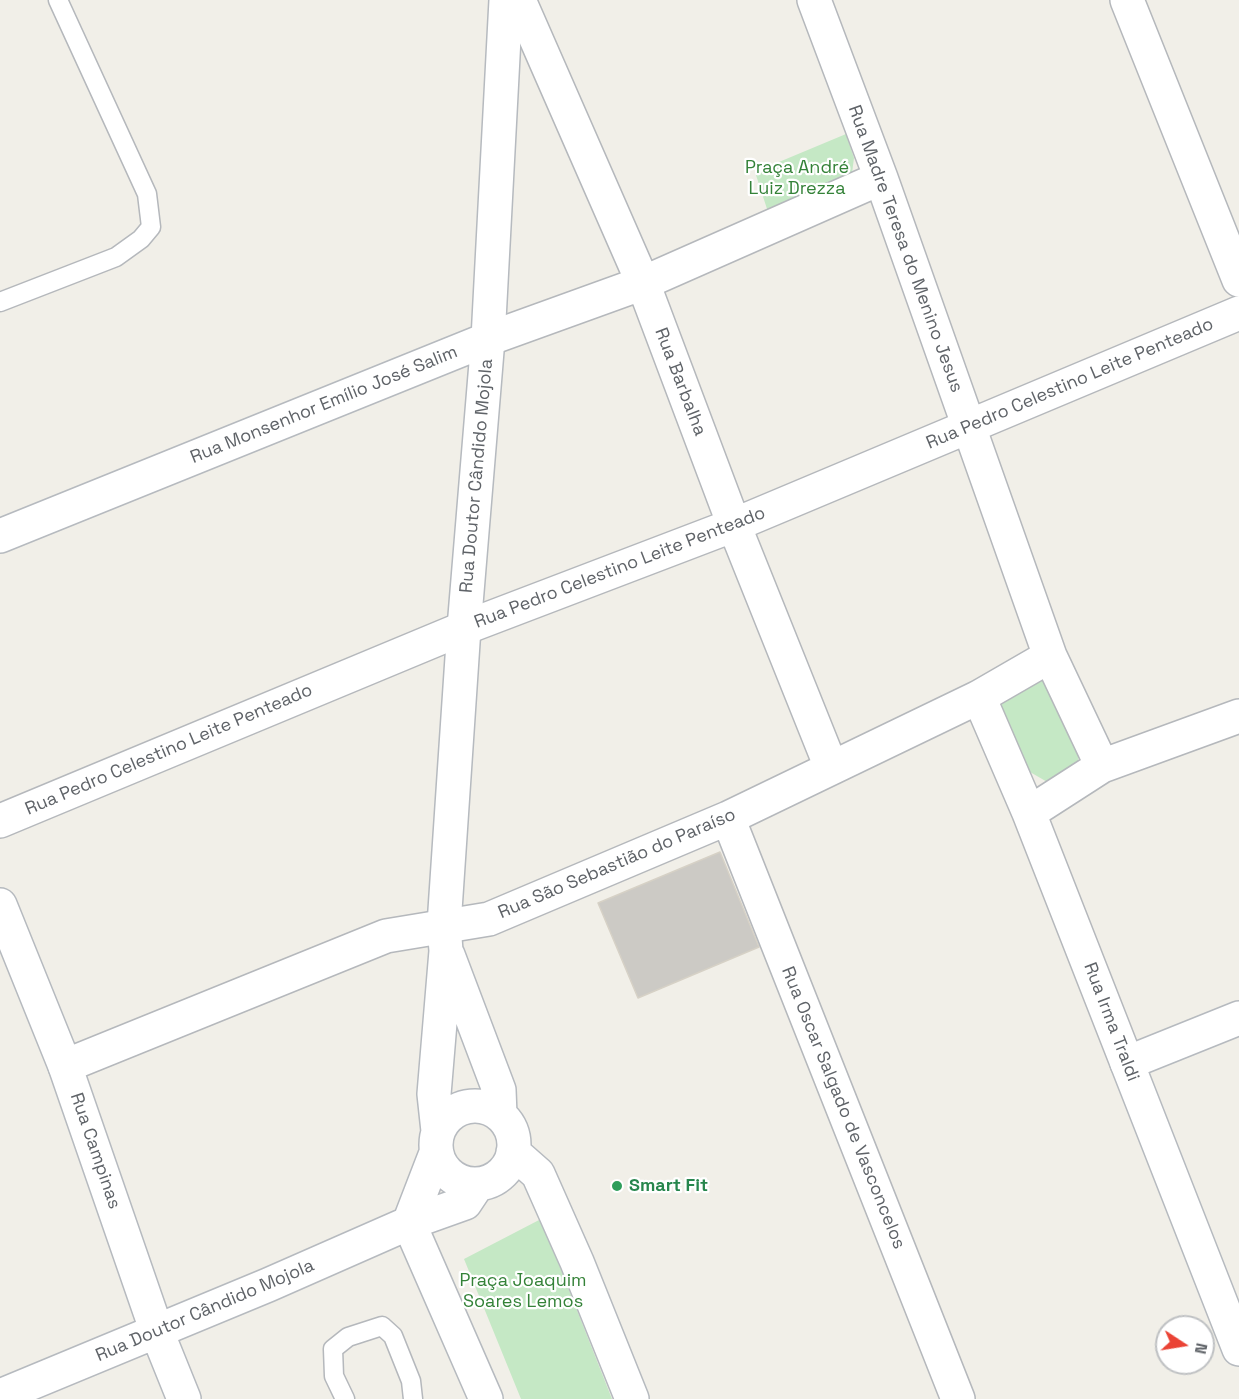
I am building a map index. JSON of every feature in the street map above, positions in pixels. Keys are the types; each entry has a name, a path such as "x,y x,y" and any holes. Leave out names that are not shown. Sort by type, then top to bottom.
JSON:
{"street":[{"name":"Rua Doutor Cândido Mojola","path":"409,1223 437,1142 449,1116 465,1107 477,1106 500,1115 512,1131 513,1152 507,1168 494,1180 477,1185 456,1180 440,1164 437,1142 434,1094 464,628 488,339 506,0"},
{"name":"Rua Barbalha","path":"519,0 643,284 734,525 831,767"},
{"name":"Rua Madre Teresa do Menino Jesus","path":"814,0 881,178 1050,656 1102,766"},
{"path":"1127,0 1236,262"},
{"name":"Rua Monsenhor Emílio José Salim","path":"0,536 488,339 643,284 881,178"},
{"name":"Rua Pedro Celestino Leite Penteado","path":"0,820 464,628 734,525 1239,313"},
{"name":"Rua São Sebastião do Paraíso","path":"66,1066 386,936 445,938 728,818 979,697 1050,656"},
{"name":"Rua Irma Traldi","path":"979,697 1029,813 1236,1332"},
{"path":"1029,813 1102,766 1239,716"},
{"name":"Rua Oscar Salgado de Vasconcelos","path":"728,818 958,1399"},
{"name":"Rua Campinas","path":"0,905 66,1066 158,1332 184,1399"},
{"name":"Rua Doutor Cândido Mojola","path":"445,938 498,1090 500,1115"},
{"path":"1127,1063 1239,1018"},
{"path":"513,1152 538,1174 577,1262 632,1399"},
{"name":"Rua Doutor Cândido Mojola","path":"0,1396 158,1332 409,1223 465,1203 477,1185"},
{"path":"409,1223 486,1399"}],"lane":[{"path":"0,302 116,258 141,239 152,227 147,194 58,0"},
{"path":"345,1399 334,1376 333,1349 348,1337 382,1326 393,1336 411,1381 413,1399"}],"green space":[{"name":"Praça André Luiz Drezza","path":"846,134 854,158 851,181 769,215 755,172"},
{"path":"1050,677 1080,748 1078,761 1070,773 1049,783 1030,772 999,703 1011,682"},
{"name":"Praça Joaquim Soares Lemos","path":"541,1219 612,1399 521,1399 464,1259"}],"building":[{"path":"720,852 759,947 638,998 598,903"}],"place":[{"name":"Smart Fit","path":"617,1186"}]}
